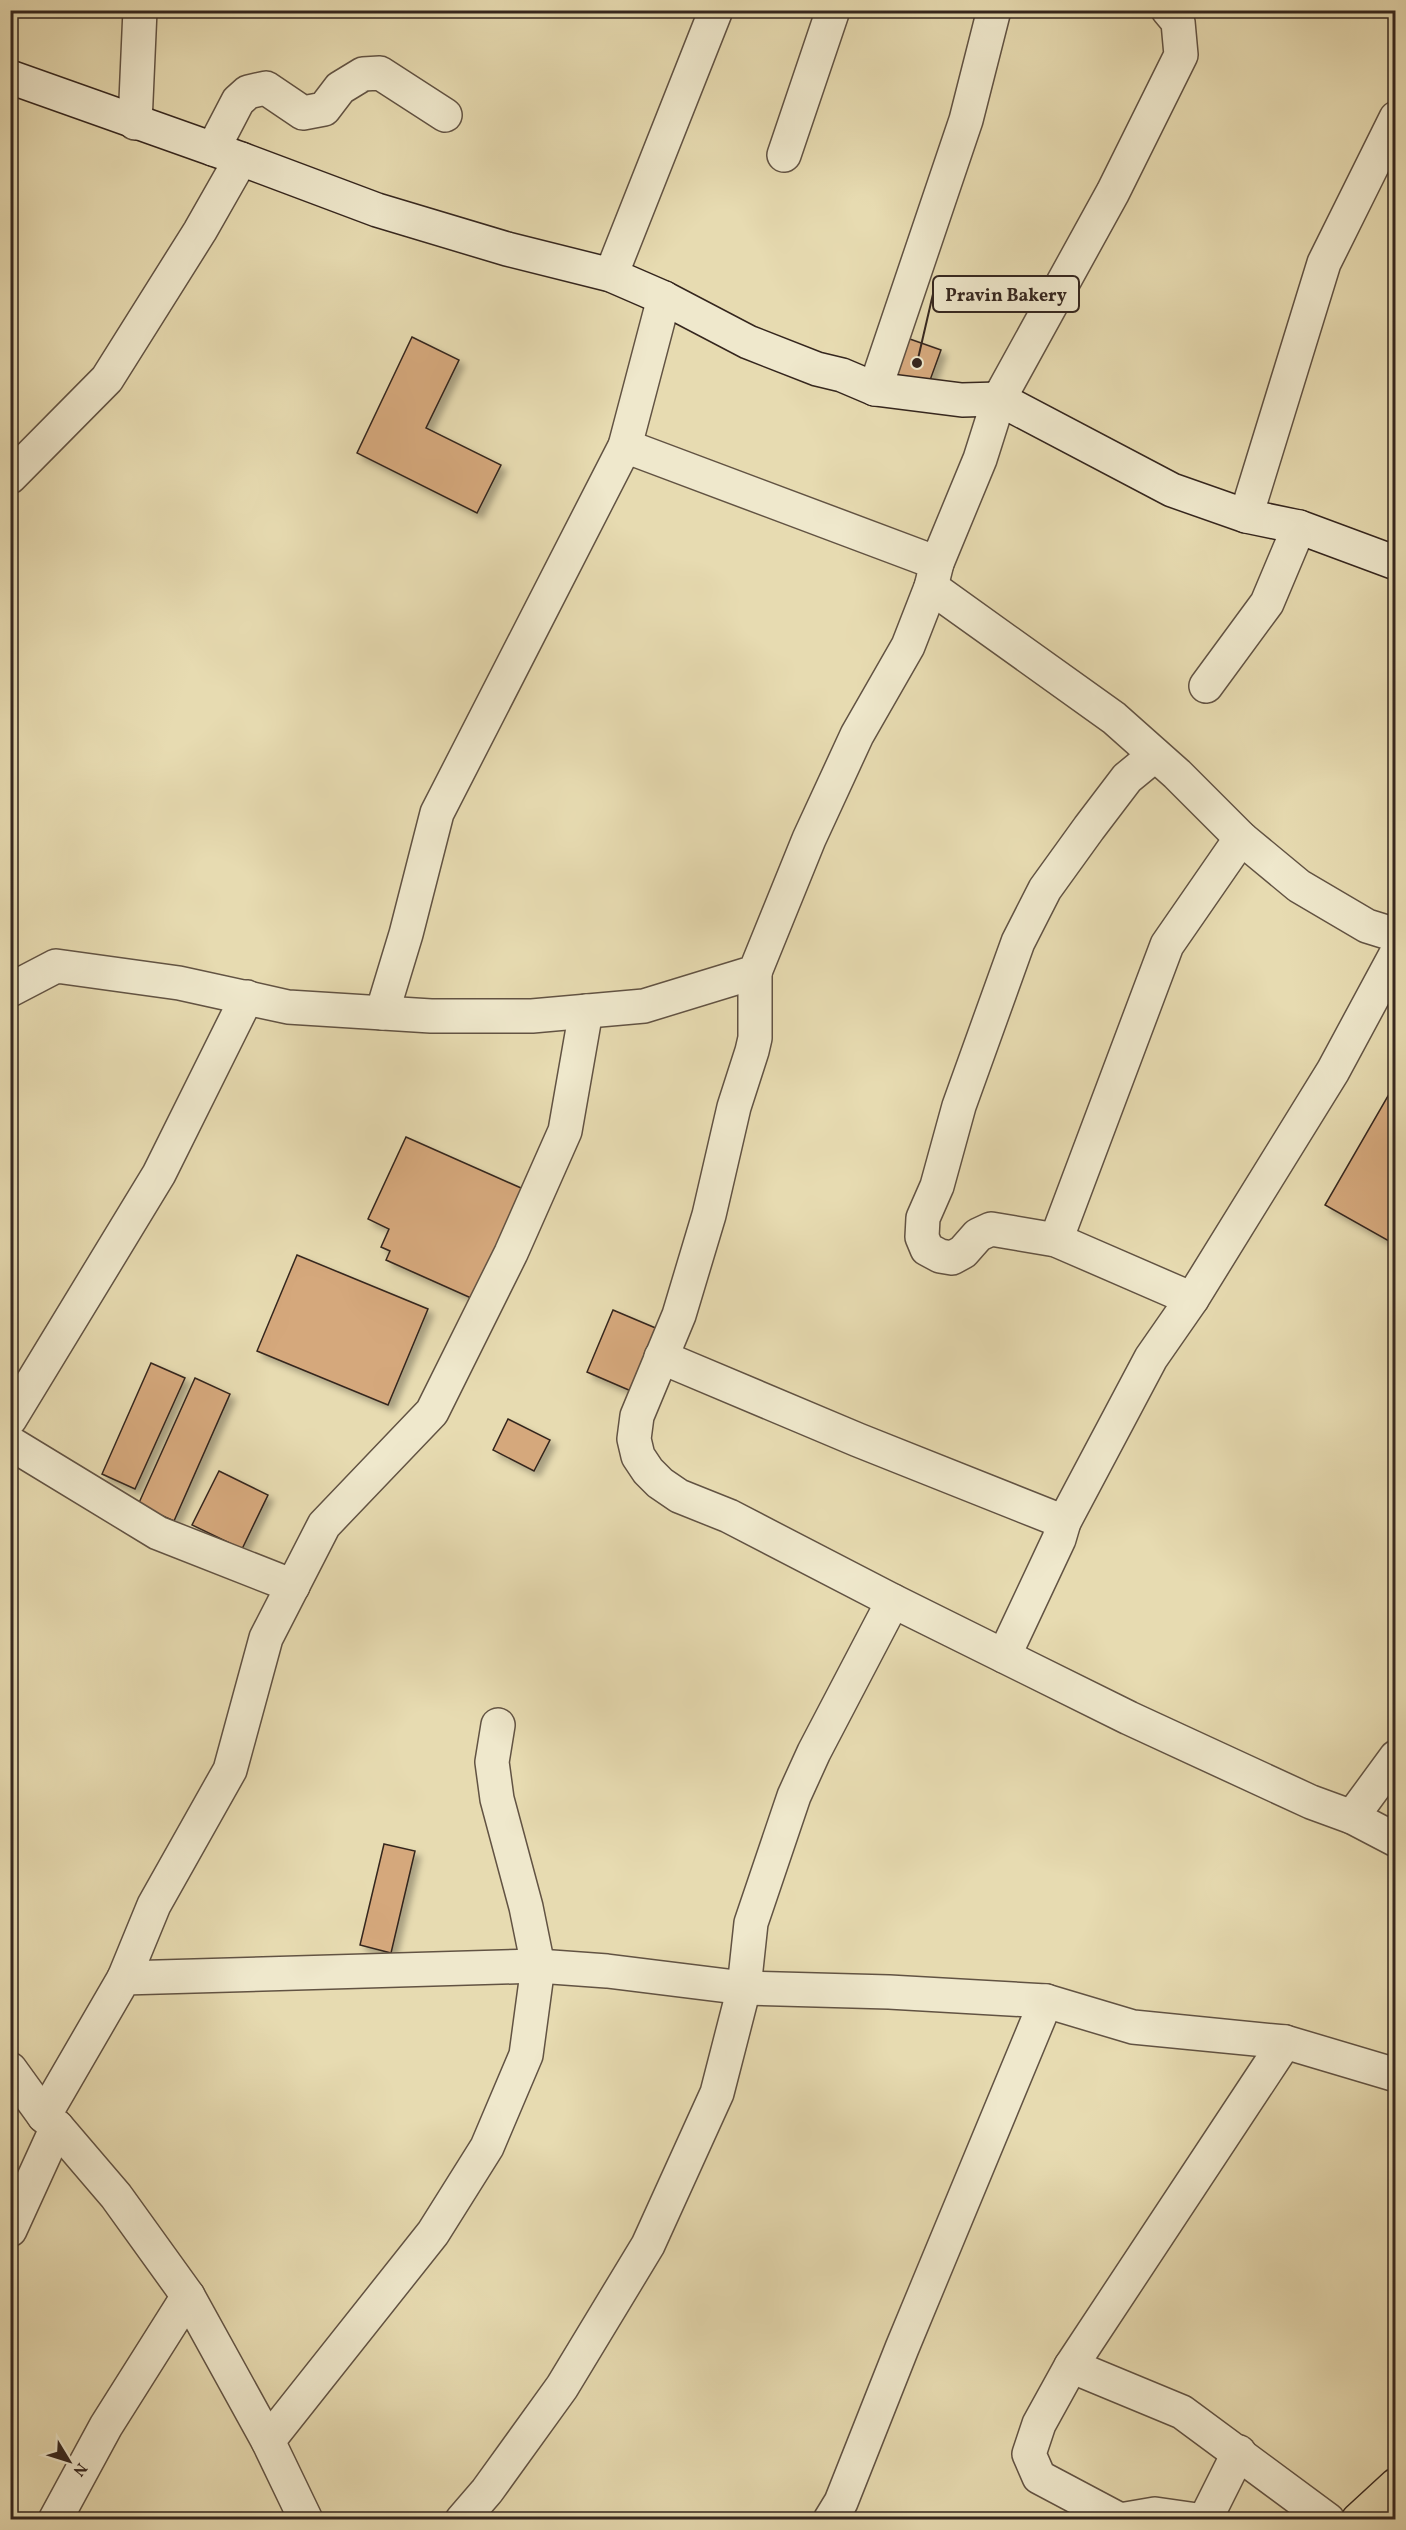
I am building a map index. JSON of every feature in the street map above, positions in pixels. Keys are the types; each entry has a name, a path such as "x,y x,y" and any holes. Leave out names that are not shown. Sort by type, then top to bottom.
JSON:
{"highway":[{"path":"1358,2520 1395,2485"}],"street":[{"path":"135,123 140,10"},
{"path":"611,275 716,10"},
{"path":"784,155 833,10"},
{"path":"875,389 966,120 994,10"},
{"path":"1168,10 1178,22 1181,55 1113,192 999,399 980,459 908,646 856,735 809,839 755,972 752,1051 734,1107 706,1227 679,1316 637,1416 634,1439 638,1456 660,1484 679,1496 729,1516 1004,1656 1311,1802 1352,1817 1395,1840"},
{"path":"10,477 106,379 200,231 227,154 238,101 248,92 266,88 303,113 324,108 340,88 363,74 380,73 445,115"},
{"path":"10,77 376,210 507,249 611,275 664,298 748,342 875,389 962,400 999,399 1172,490 1246,516 1299,527 1395,563"},
{"path":"1246,516 1324,263 1395,118"},
{"path":"382,1013 406,934 437,813 625,446 664,298"},
{"path":"625,446 934,575 1114,718 1240,838 1299,886 1367,926 1395,935"},
{"path":"1206,686 1267,603 1299,527"},
{"path":"1155,755 1127,778 1089,828 1045,889 1018,942 959,1106 937,1186 923,1218 922,1237 927,1249 940,1256 952,1258 963,1252 978,1235 991,1229 1056,1240 1192,1299"},
{"path":"1056,1240 1167,945 1240,838"},
{"path":"1004,1656 1059,1539 1064,1522 1151,1358 1192,1299 1333,1071 1395,954"},
{"path":"10,990 56,966 179,983 288,1007 431,1016 520,1016 644,1006 755,972"},
{"path":"10,1419 159,1174 247,997"},
{"path":"10,2230 50,2122 124,1978 154,1905 230,1770 266,1638 324,1526 432,1412 511,1252 566,1131 586,1011"},
{"path":"661,1357 858,1440 1064,1522"},
{"path":"10,1443 158,1533 293,1586"},
{"path":"462,2520 487,2491 562,2387 648,2245 717,2093 744,1988 751,1923 794,1796 814,1752 893,1601"},
{"path":"268,2441 433,2233 487,2147 526,2055 538,1966 514,1855 497,1798 492,1762 498,1725"},
{"path":"1352,1817 1395,1757"},
{"path":"124,1978 538,1966 607,1971 744,1988 889,1992 1046,2001 1133,2027 1286,2042 1395,2075"},
{"path":"830,2520 845,2492 1046,2001"},
{"path":"1197,2520 1155,2514 1120,2520 1039,2477 1029,2454 1039,2424 1071,2366 1286,2042"},
{"path":"10,2069 50,2122 116,2196 188,2296 268,2441 306,2520"},
{"path":"56,2520 106,2426 188,2296"},
{"path":"1071,2366 1182,2412 1328,2520"},
{"path":"1205,2520 1239,2452"}],"building":[{"path":"412,337 459,360 426,428 501,465 477,513 357,453"},
{"path":"907,338 941,350 929,383 893,375"},
{"path":"1396,1082 1396,1245 1325,1205"},
{"path":"406,1137 530,1192 480,1302 386,1260 390,1251 381,1247 389,1229 368,1219"},
{"path":"297,1255 428,1309 388,1405 257,1351"},
{"path":"613,1310 665,1332 638,1394 587,1372"},
{"path":"151,1363 185,1378 135,1489 102,1474"},
{"path":"195,1378 230,1394 174,1521 138,1505"},
{"path":"508,1419 550,1440 534,1471 493,1450"},
{"path":"219,1471 268,1495 242,1549 192,1525"},
{"path":"384,1844 415,1851 391,1953 360,1945"}],"place":[{"name":"Pravin Bakery","path":"917,363"}]}
